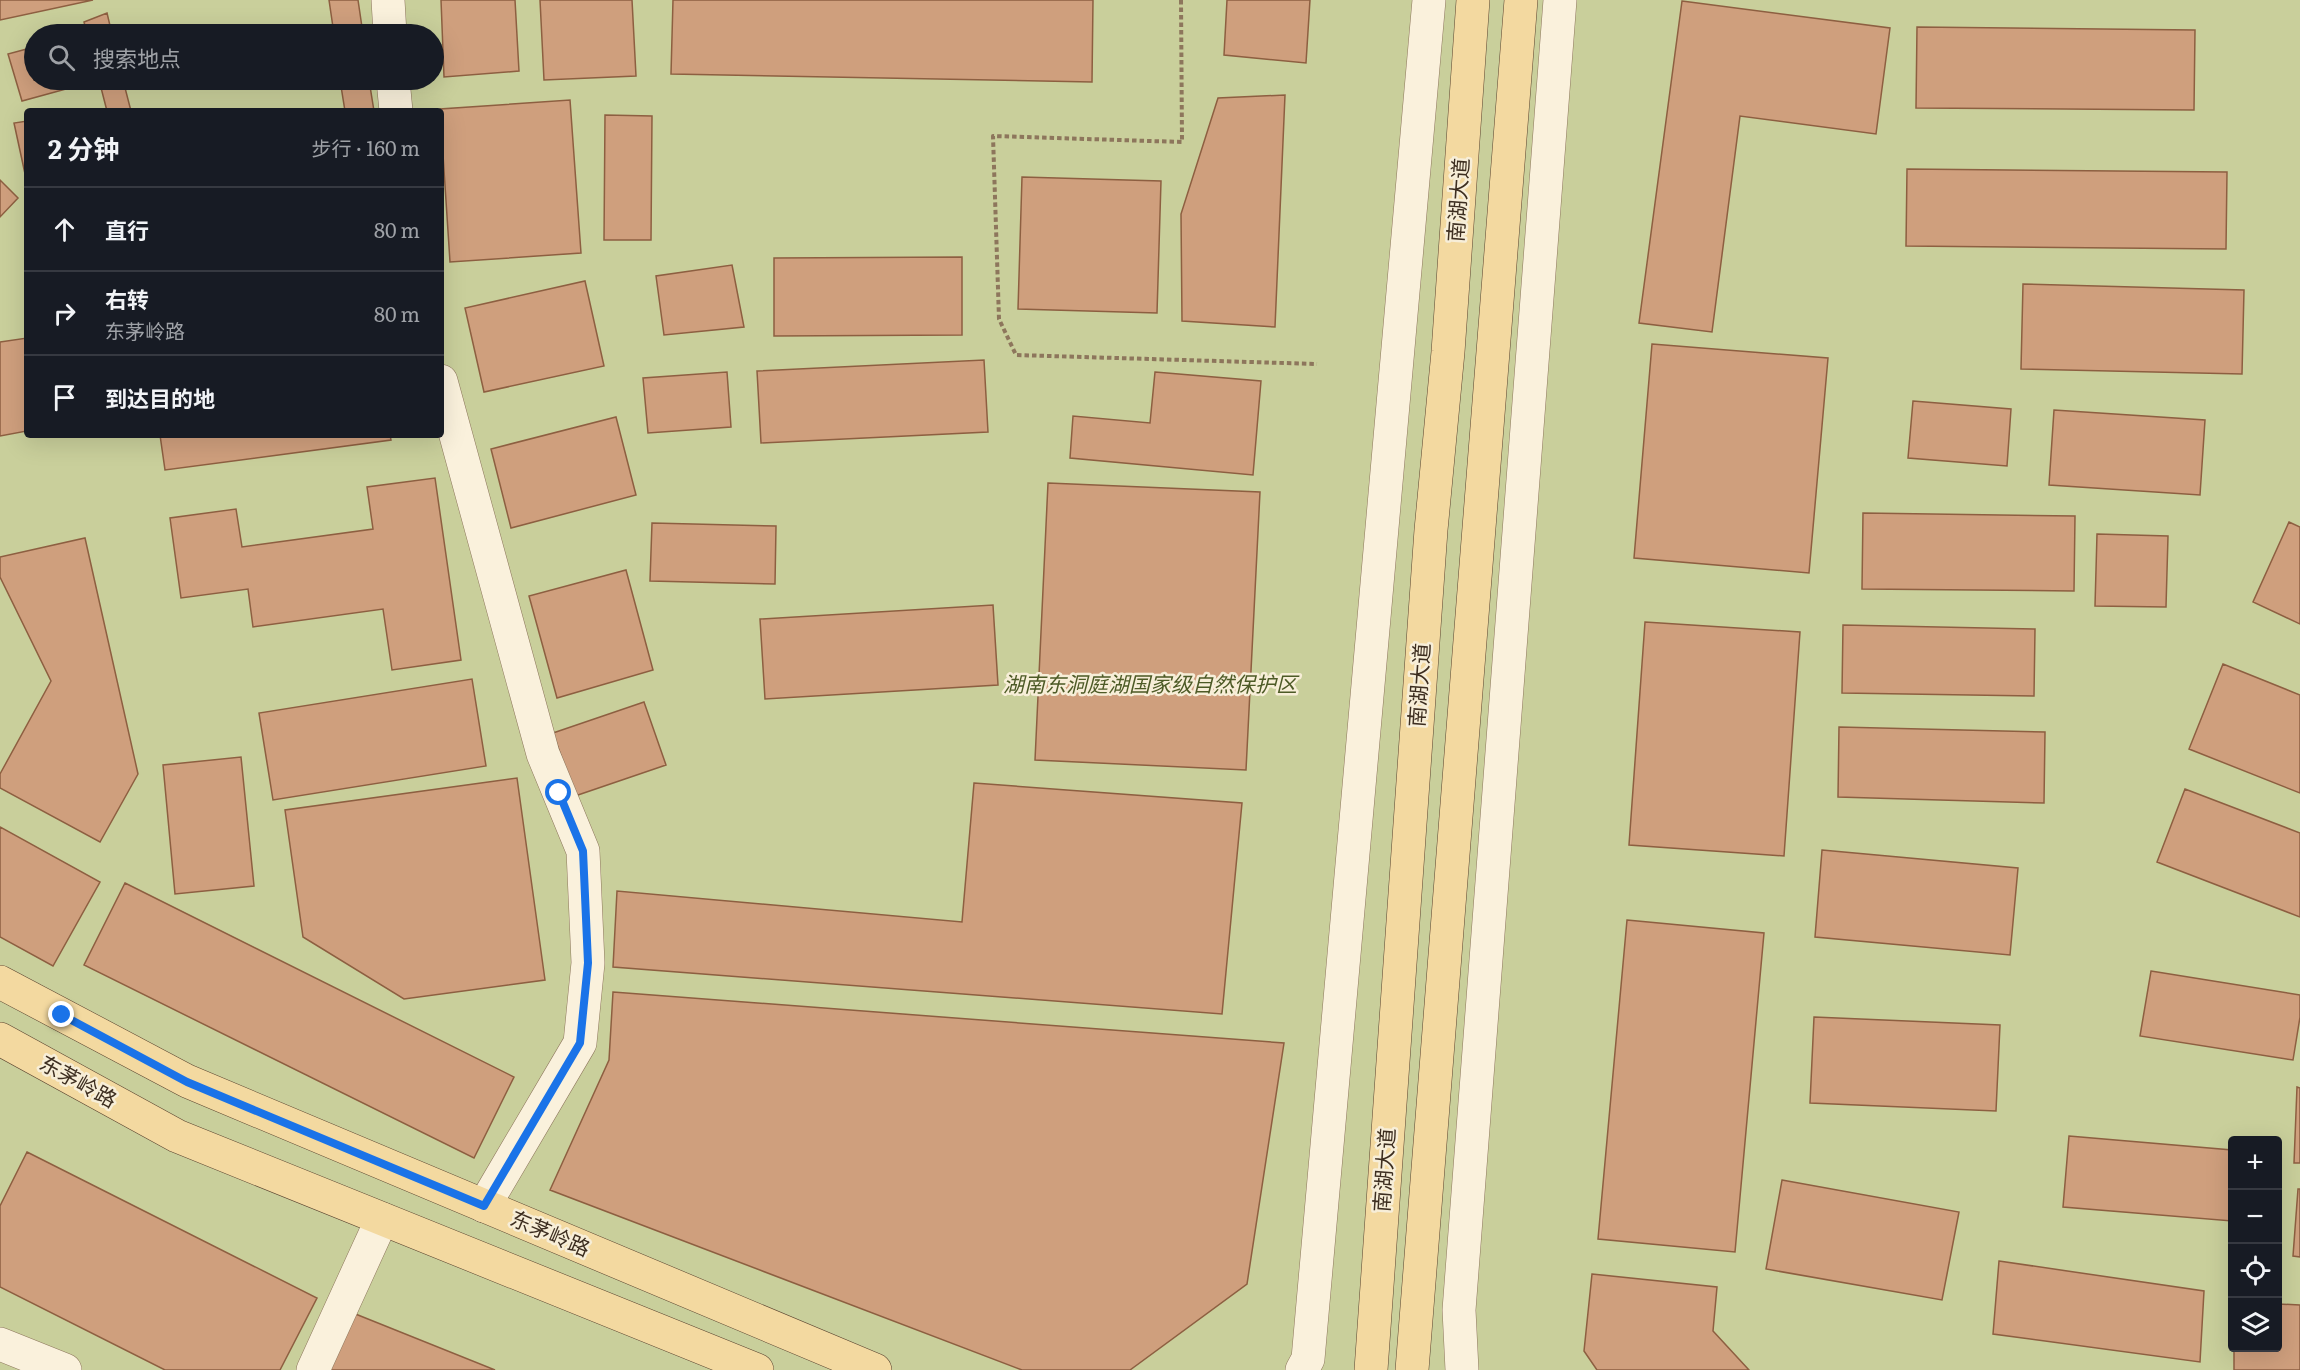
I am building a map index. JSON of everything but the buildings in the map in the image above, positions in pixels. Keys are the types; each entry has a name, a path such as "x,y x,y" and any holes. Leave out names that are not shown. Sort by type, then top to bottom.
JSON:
{"main road":[{"name":"南湖大道","path":"1371,1370 1430,542 1448,352 1473,0"},
{"name":"南湖大道","path":"1412,1370 1521,0"},
{"name":"东茅岭路","path":"0,982 187,1082 875,1370"},
{"name":"东茅岭路","path":"0,1039 177,1136 757,1370"}],"street":[{"path":"387,0 389,24"},
{"path":"1302,1370 1308,1359 1429,0"},
{"path":"1462,1370 1459,1310 1560,0"},
{"path":"394,90 396,108"},
{"path":"444,392 543,754 583,851 588,963 580,1043 484,1206"},
{"path":"313,1370 382,1219"},
{"path":"0,1344 65,1370"}],"path":[{"path":"1181,0 1182,142 993,135 999,319 1016,355 1317,364"}],"green space":[{"name":"湖南东洞庭湖国家级自然保护区","path":"0,0 2300,0 2300,1370 0,1370"}],"route":[{"path":"62,1015 187,1082 484,1206 580,1043 588,963 583,851 559,793"}]}
